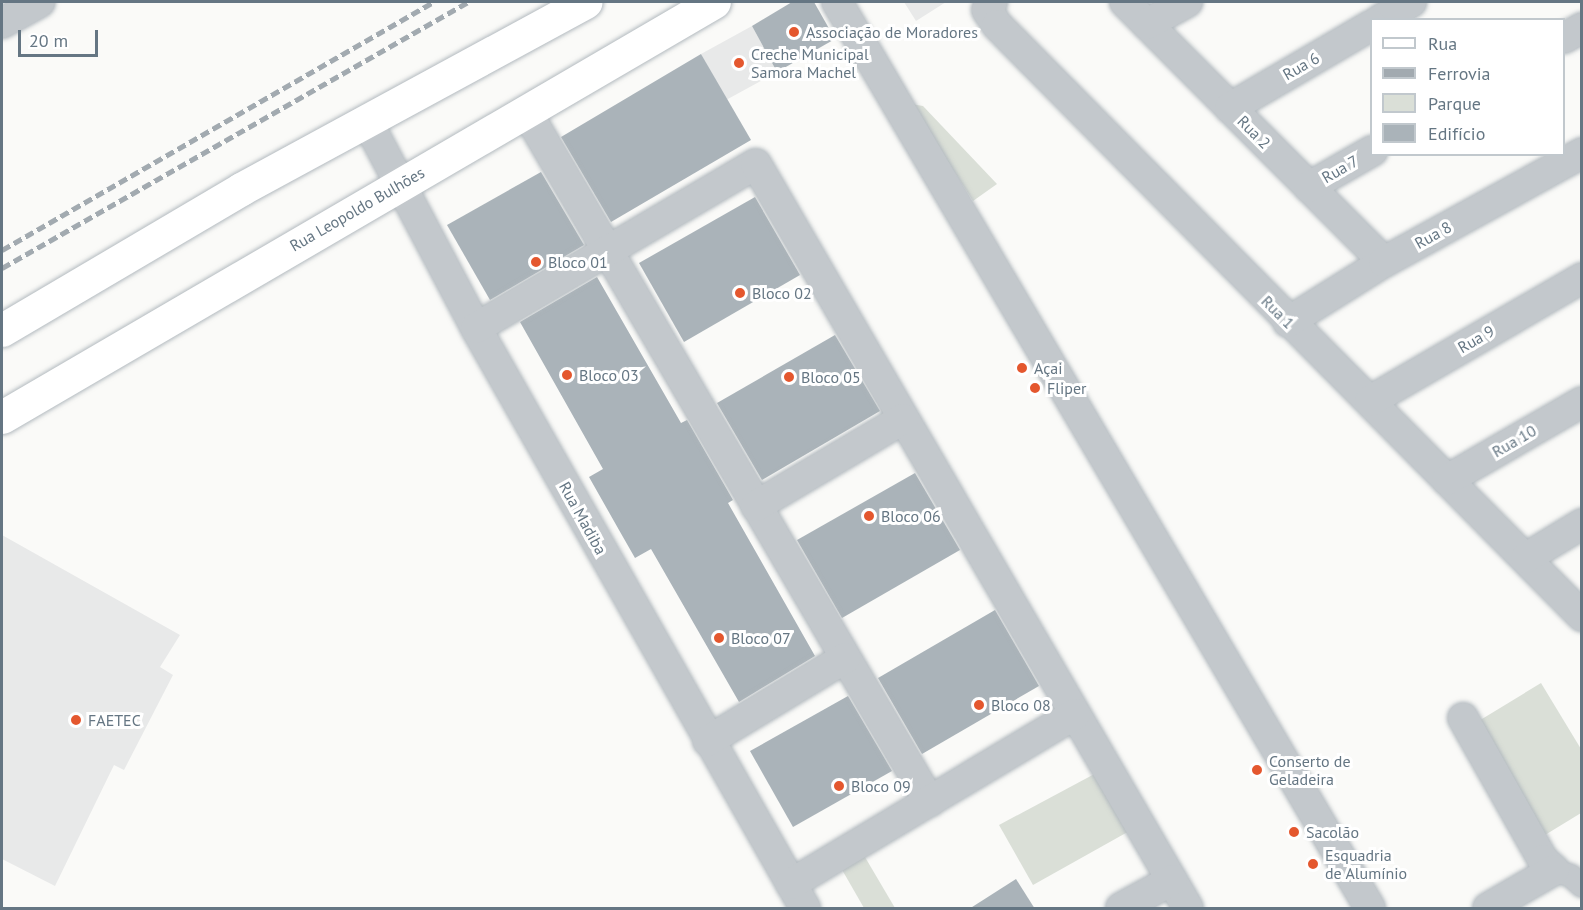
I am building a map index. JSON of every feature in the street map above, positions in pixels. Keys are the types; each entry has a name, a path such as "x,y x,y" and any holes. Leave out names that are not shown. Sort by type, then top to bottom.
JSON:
{"main road":[{"path":"2,330 241,189 368,123 586,2"},
{"name":"Rua Leopoldo Bulhões","path":"2,417 714,2"}],"street":[{"path":"2,23 40,2"},
{"path":"837,2 1370,909"},
{"name":"Rua 1","path":"992,2 987,10 997,25 1581,616"},
{"name":"Rua 2","path":"1125,2 1384,262"},
{"path":"1147,24 1187,2"},
{"path":"1383,18 1411,2"},
{"name":"Rua 6","path":"1230,108 1370,25"},
{"path":"1565,37 1581,28"},
{"path":"526,111 607,253 930,801"},
{"name":"Rua Madiba","path":"368,123 476,328 708,741 798,896"},
{"name":"Rua 7","path":"1309,187 1370,152"},
{"name":"Rua 8","path":"1288,322 1384,262 1581,153"},
{"path":"476,328 756,164 1188,909"},
{"name":"Rua 9","path":"1370,400 1581,278"},
{"name":"Rua 10","path":"1447,480 1581,402"},
{"path":"756,506 903,419"},
{"path":"1526,558 1581,524"},
{"path":"708,741 845,658"},
{"path":"798,896 930,801 1075,714"},
{"path":"1463,718 1543,860 1554,870 1571,876 1581,886"},
{"path":"1488,909 1554,870"},
{"path":"1121,909 1172,880"}],"shaded area":[{"path":"904,2 946,2 916,21"},
{"name":"Creche Municipal Samora Machel","path":"752,26 777,72 726,100 701,54"},
{"name":"FAETEC","path":"2,535 180,635 160,667 173,675 124,770 114,765 55,886 2,859"}],"green space":[{"path":"911,104 923,106 997,184 973,201"},
{"path":"1541,683 1581,749 1581,813 1545,835 1477,722"},
{"path":"1100,771 1133,829 1033,885 999,825"},
{"path":"862,852 895,908 864,908 841,868"}],"building":[{"name":"Associação de Moradores","path":"792,2 814,2 835,39 777,72 752,26"},
{"path":"701,54 751,140 611,222 561,137"},
{"path":"541,172 584,245 490,300 447,225"},
{"path":"755,197 800,275 684,342 639,263"},
{"path":"597,277 681,423 687,420 733,500 728,503 815,656 739,702 651,549 635,558 589,477 603,469 520,322"},
{"path":"835,335 880,411 762,480 717,403"},
{"path":"915,473 960,550 842,618 797,540"},
{"path":"995,610 1039,686 922,754 878,678"},
{"path":"848,696 892,771 793,827 750,751"},
{"path":"1016,879 1035,909 969,909"}],"railway":[{"path":"2,250 433,2"},
{"path":"2,268 468,2"}],"place":[{"name":"Associação de Moradores","path":"794,32"},
{"name":"Creche Municipal Samora Machel","path":"739,63"},
{"name":"Bloco 01","path":"536,262"},
{"name":"Bloco 02","path":"740,293"},
{"name":"Açai","path":"1022,368"},
{"name":"Bloco 03","path":"567,375"},
{"name":"Bloco 05","path":"789,377"},
{"name":"Fliper","path":"1035,388"},
{"name":"Bloco 06","path":"869,516"},
{"name":"Bloco 07","path":"719,638"},
{"name":"Bloco 08","path":"979,705"},
{"name":"FAETEC","path":"76,720"},
{"name":"Conserto de Geladeira","path":"1257,770"},
{"name":"Bloco 09","path":"839,786"},
{"name":"Sacolão","path":"1294,832"},
{"name":"Esquadria de Alumínio","path":"1313,864"}]}
